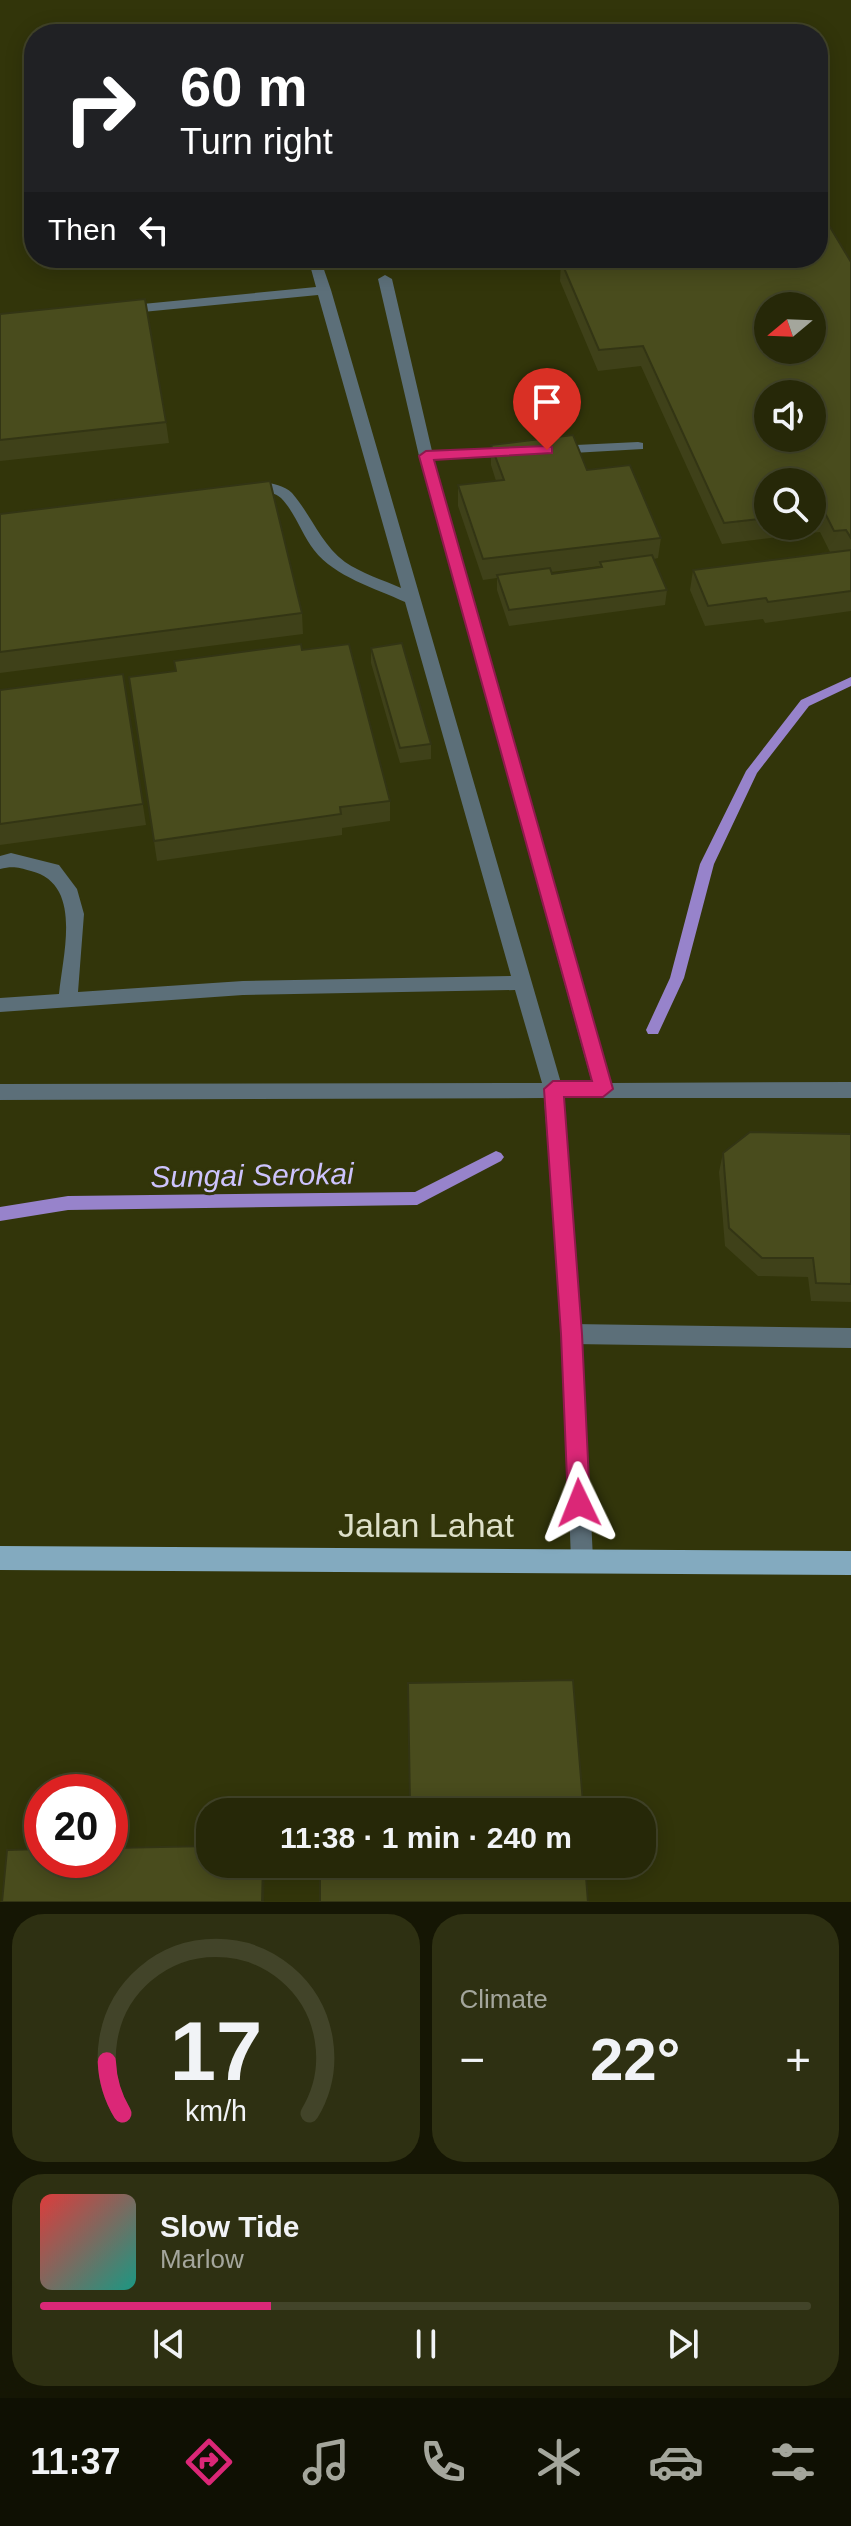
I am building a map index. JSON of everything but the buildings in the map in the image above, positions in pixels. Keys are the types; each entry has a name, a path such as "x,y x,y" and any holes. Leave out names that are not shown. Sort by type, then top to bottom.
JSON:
{"main road":[{"name":"Jalan Lahat","path":"0,1558 582,1559 851,1563"}],"street":[{"path":"572,1334 851,1338"}],"lane":[{"path":"317,268 553,1089 572,1334 582,1559"},
{"path":"385,279 426,456 603,1089"},
{"path":"108,311 324,290"},
{"path":"426,456 638,446"},
{"path":"236,490 267,487 285,494 321,549 342,567 412,599"},
{"path":"0,863 11,859 53,870 71,894 75,914 68,1001"},
{"path":"0,1005 243,988 523,983"},
{"path":"0,1092 851,1090"}],"waterway":[{"name":"Sungai Serokai","path":"653,1030 677,978 707,864 752,771 805,703 851,681"},
{"name":"Sungai Serokai","path":"0,1214 68,1203 417,1198 496,1157"}],"route":[{"path":"547,450 426,456 442,524 603,1089 553,1089 572,1334 579,1503"}]}
